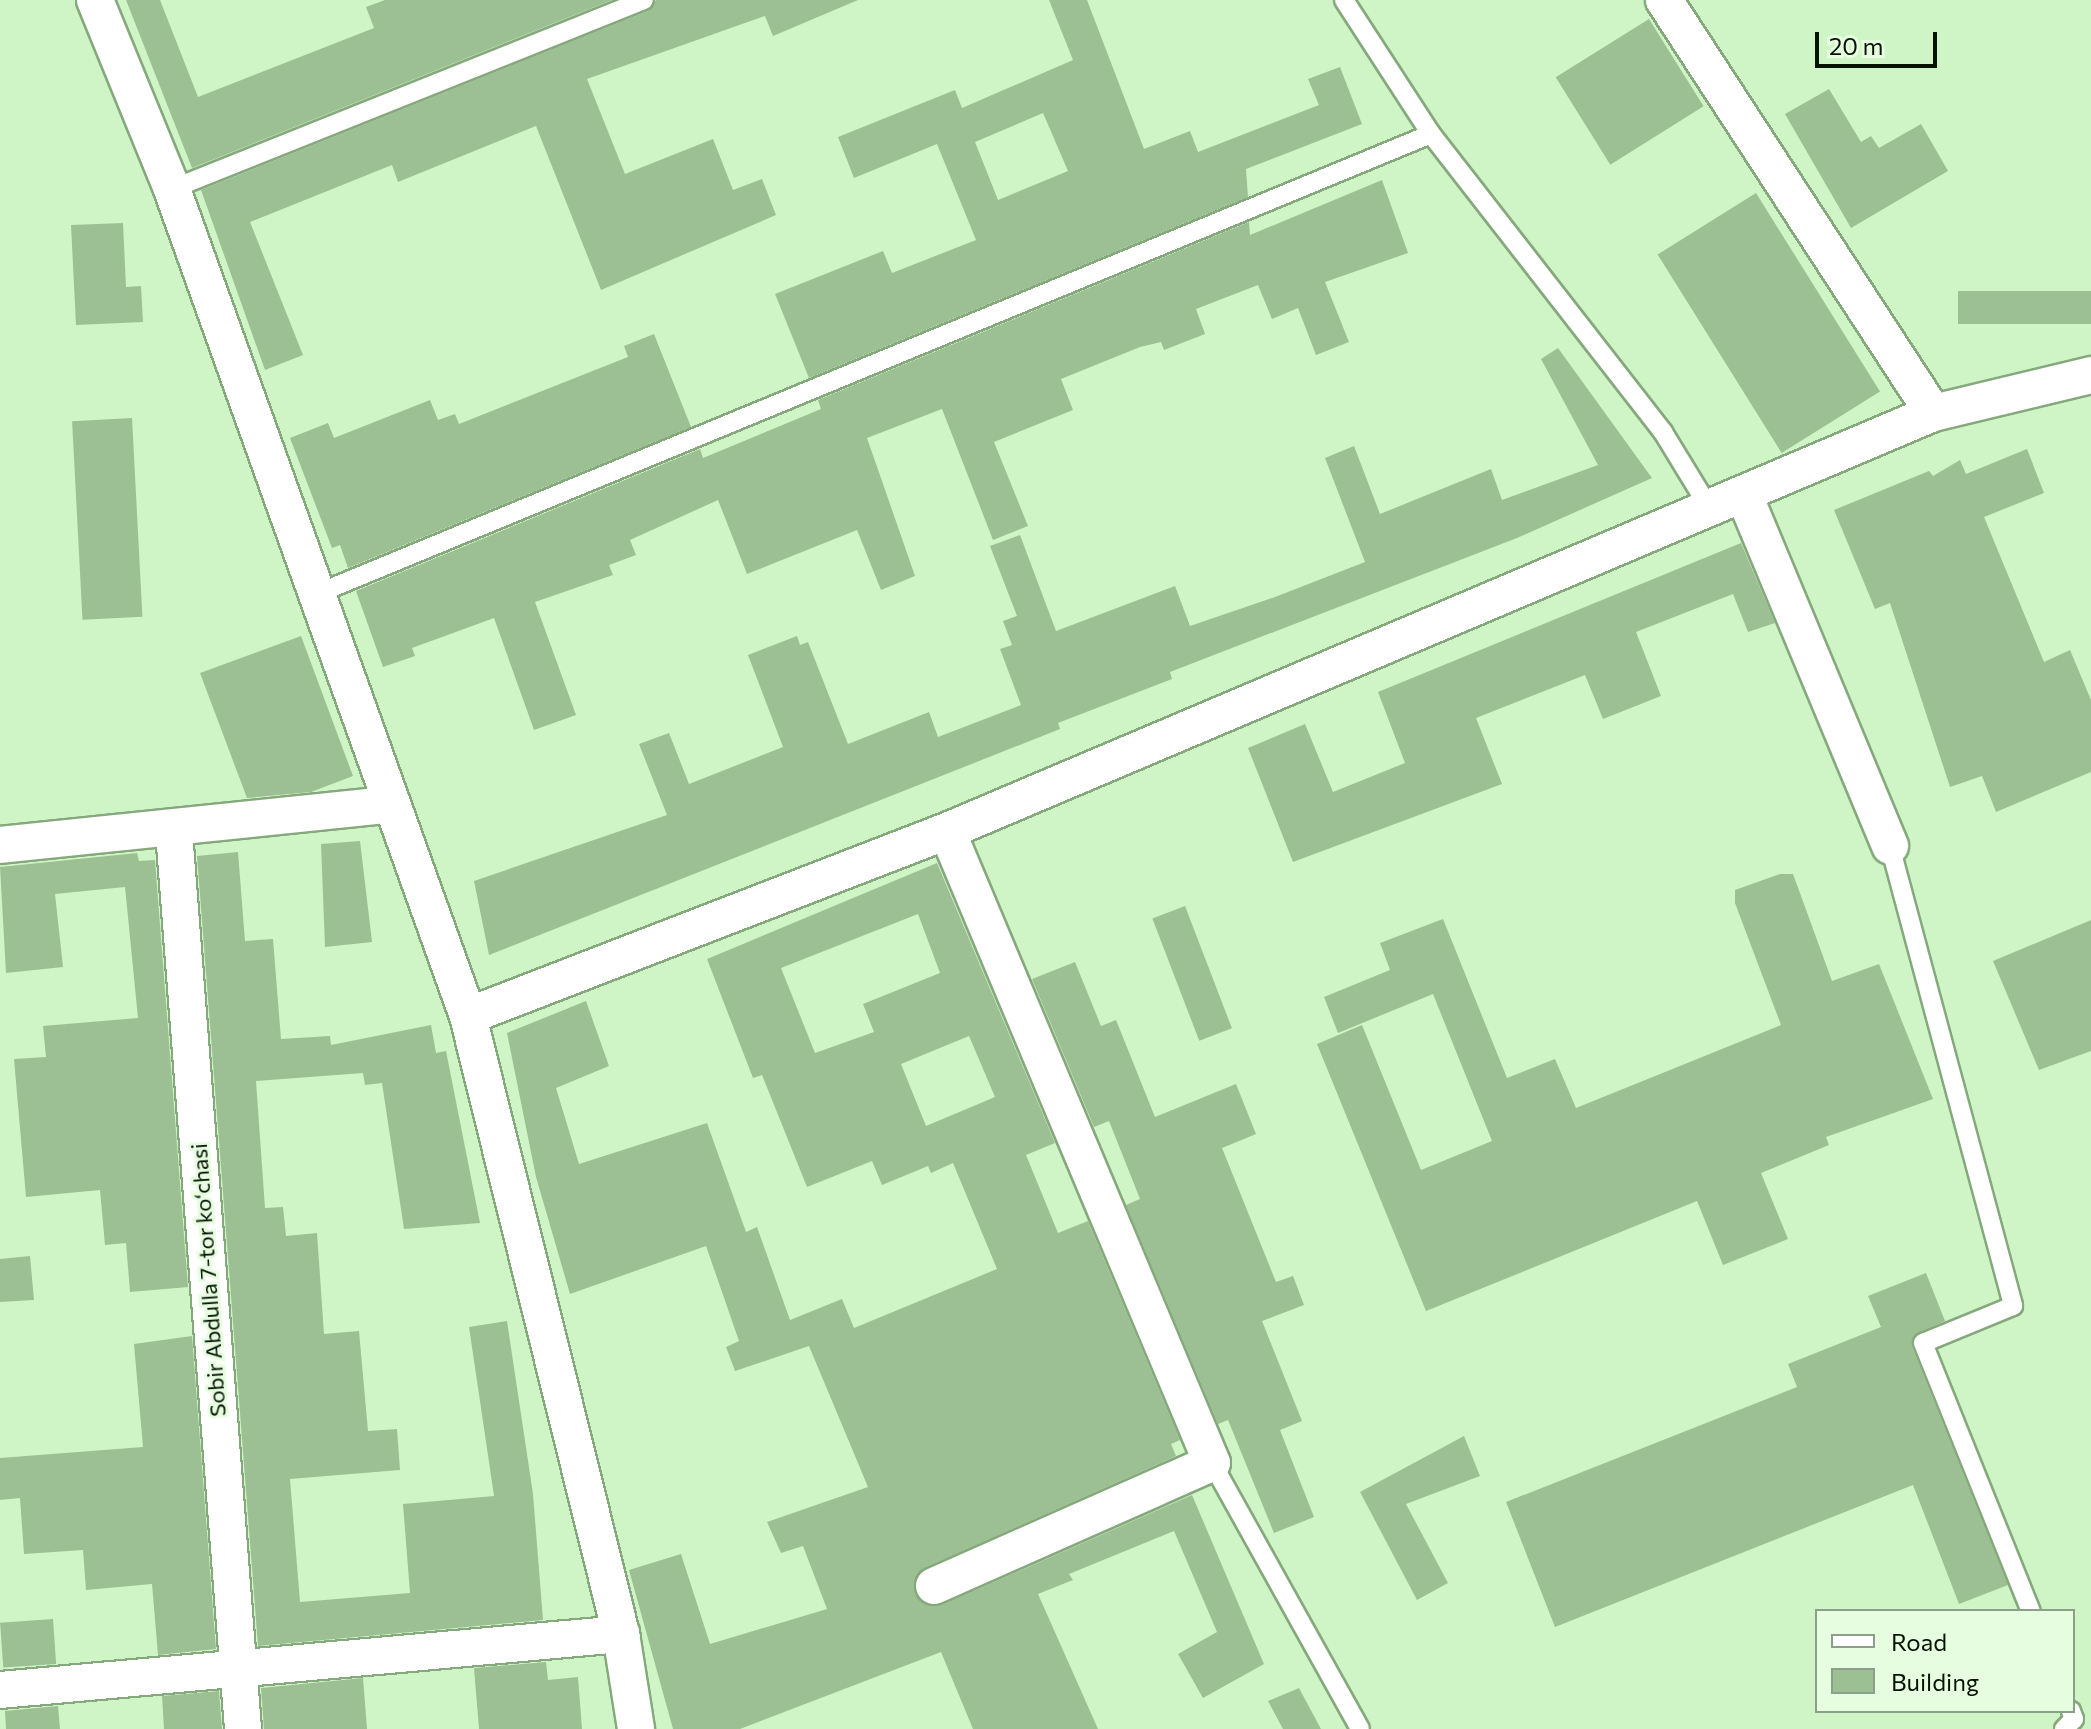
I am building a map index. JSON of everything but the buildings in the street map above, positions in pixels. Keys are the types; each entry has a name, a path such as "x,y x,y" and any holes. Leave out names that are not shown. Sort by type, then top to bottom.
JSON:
{"street":[{"path":"95,0 172,189 319,593 389,805 468,1016 621,1634 636,1729"},
{"path":"1664,0 1933,413"},
{"path":"468,1016 947,831 1933,413 2091,375"},
{"path":"1744,495 1890,846"},
{"path":"0,845 174,832 389,805"},
{"path":"934,1586 1212,1463 947,831"},
{"name":"Sobir Abdulla 7-tor koʻchasi","path":"174,832 243,1729"},
{"path":"0,1690 239,1671 621,1634"}],"lane":[{"path":"172,189 644,0"},
{"path":"1344,0 1431,134 1663,432 1710,509"},
{"path":"319,593 1431,134"},
{"path":"1890,846 2013,1306 1923,1343 2030,1609"},
{"path":"1212,1463 1360,1729"},
{"path":"2064,1729 2074,1719 2072,1713"}]}
